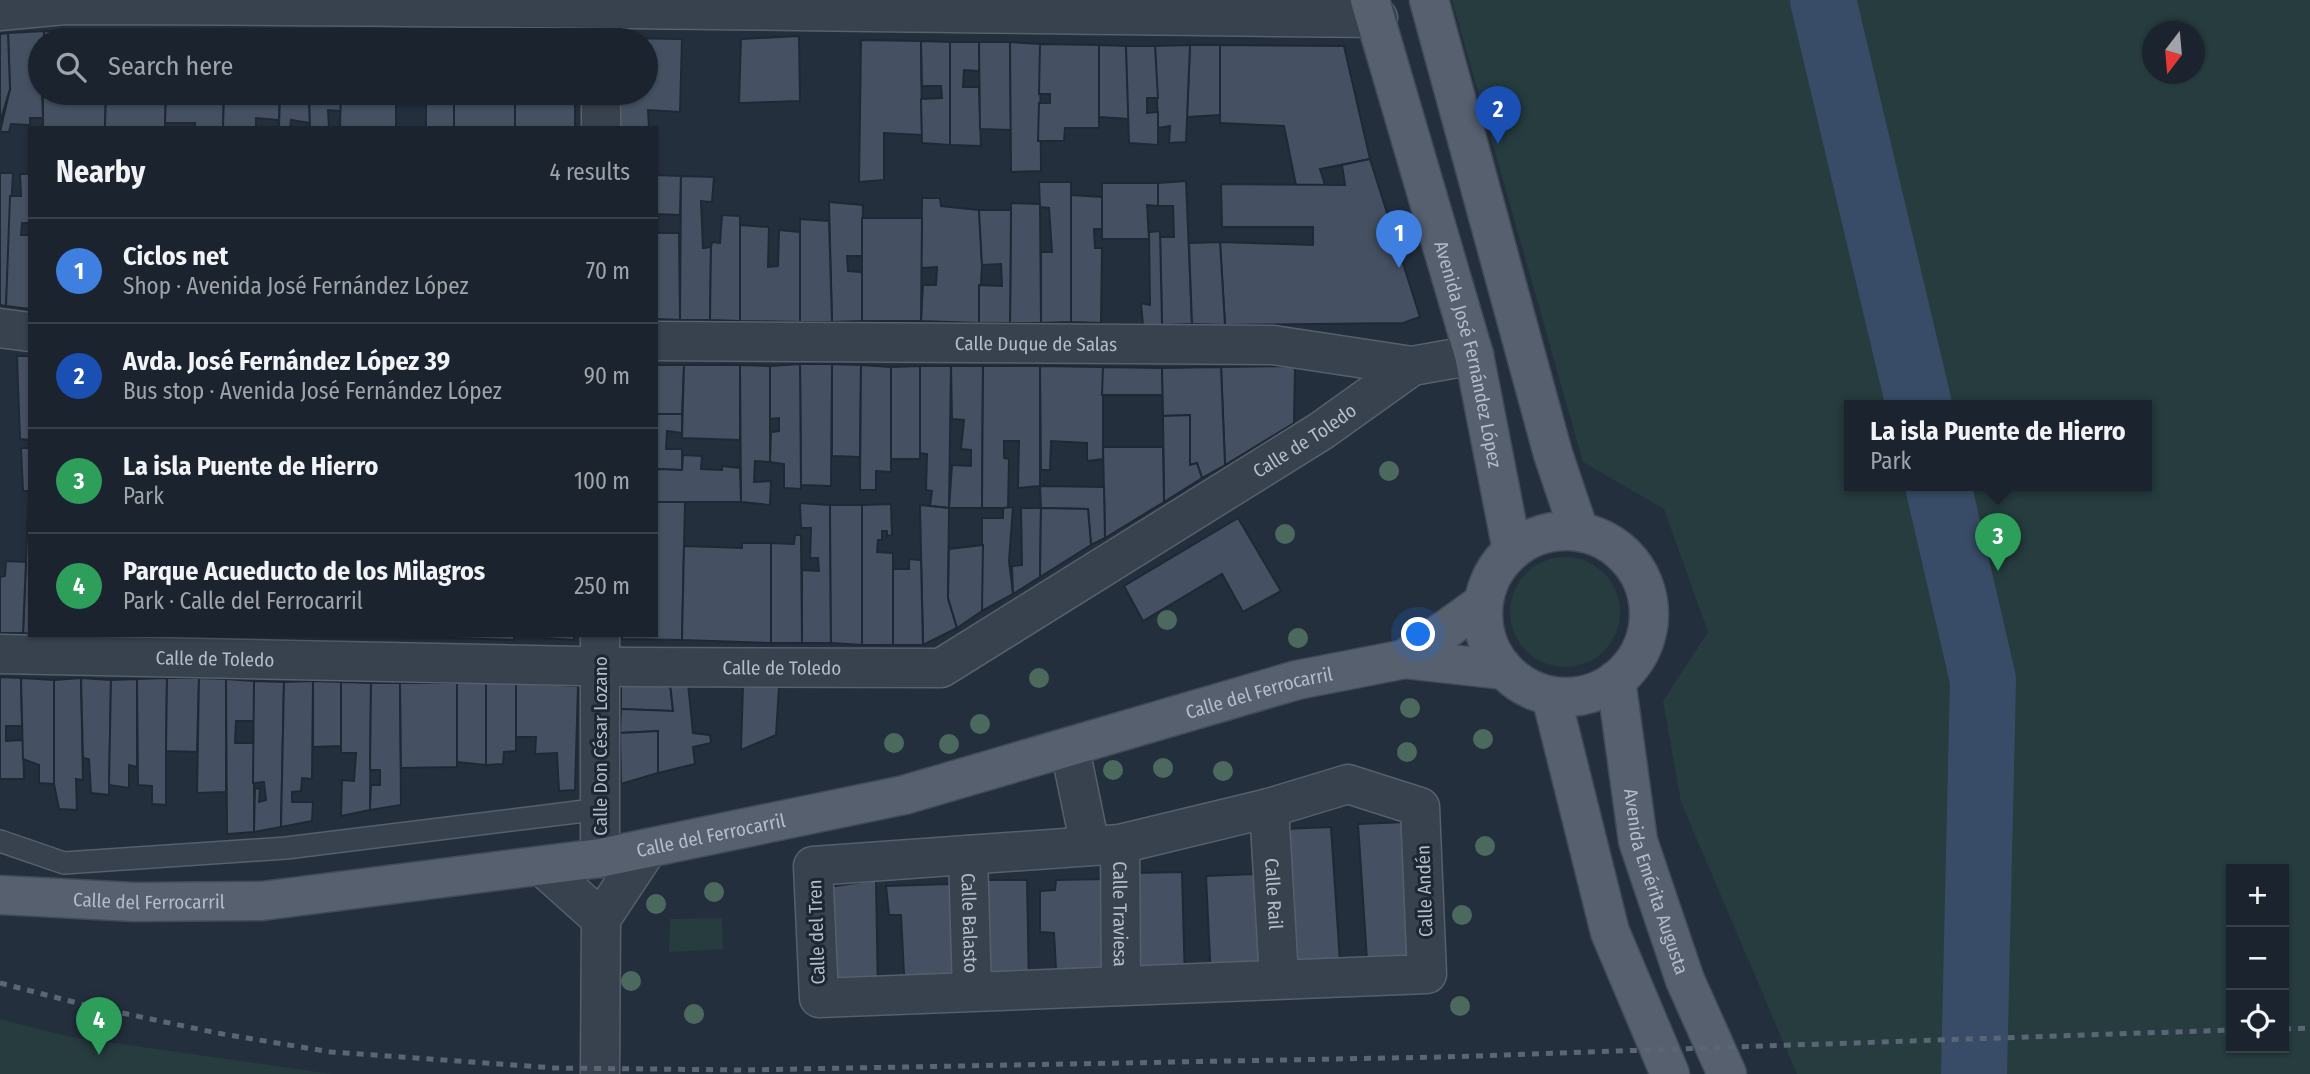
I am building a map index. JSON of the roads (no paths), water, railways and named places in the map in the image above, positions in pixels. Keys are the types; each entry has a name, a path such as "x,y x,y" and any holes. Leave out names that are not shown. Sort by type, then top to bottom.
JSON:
{"main road":[{"path":"1429,0 1553,454 1579,531"},
{"name":"Avenida José Fernández López","path":"1374,9 1474,355 1512,550"},
{"path":"1579,531 1605,541 1627,558 1642,581 1649,608 1646,635 1635,661 1616,680 1585,695 1551,696 1525,687 1504,670 1487,639 1483,603 1492,574 1512,550 1544,534 1579,531"},
{"name":"Calle del Ferrocarril","path":"1405,659 1483,603"},
{"name":"Calle del Ferrocarril","path":"0,895 134,902 262,901 600,858 904,795 1070,749 1297,680 1405,659 1504,670"},
{"name":"Avenida Emérita Augusta","path":"1616,680 1638,841 1685,980 1727,1074"},
{"path":"1551,696 1610,932 1670,1074"}],"street":[{"path":"0,10 63,2 542,3 600,25 720,6 1374,9"},
{"path":"600,105 601,126"},
{"path":"0,328 28,331"},
{"name":"Calle Duque de Salas","path":"658,341 1273,345 1412,366"},
{"name":"Calle de Toledo","path":"0,654 600,651 940,668 1321,431 1412,366 1474,355"},
{"name":"Calle Don César Lozano","path":"600,651 600,858"},
{"name":"Calle Traviesa","path":"1070,749 1105,845 1121,984"},
{"name":"Calle Andén","path":"1269,808 1348,784 1420,807 1427,974 1279,978"},
{"path":"968,855 1105,845 1269,808"},
{"name":"Calle Rail","path":"1269,808 1279,978"},
{"path":"600,1074 601,919 648,848"},
{"name":"Calle del Tren","path":"968,855 813,866 819,998 972,991"},
{"name":"Calle Balasto","path":"968,855 972,991"},
{"path":"541,866 601,919"},
{"path":"972,991 1279,978"}],"lane":[{"path":"0,841 64,863 286,848 601,809"}],"waterway":[{"path":"1823,0 1918,400"},
{"path":"1939,491 1983,680 1974,1074"}],"railway":[{"path":"0,983 89,1006 217,1033 331,1052 554,1068 743,1070 1444,1057 2226,1030"},
{"path":"2289,1029 2310,1028"}],"place":[{"name":"Avda. José Fernández López 39","path":"1498,144"},
{"name":"Ciclos net","path":"1399,268"},
{"name":"La isla Puente de Hierro","path":"1998,571"},
{"name":"Parque Acueducto de los Milagros","path":"99,1055"}]}
